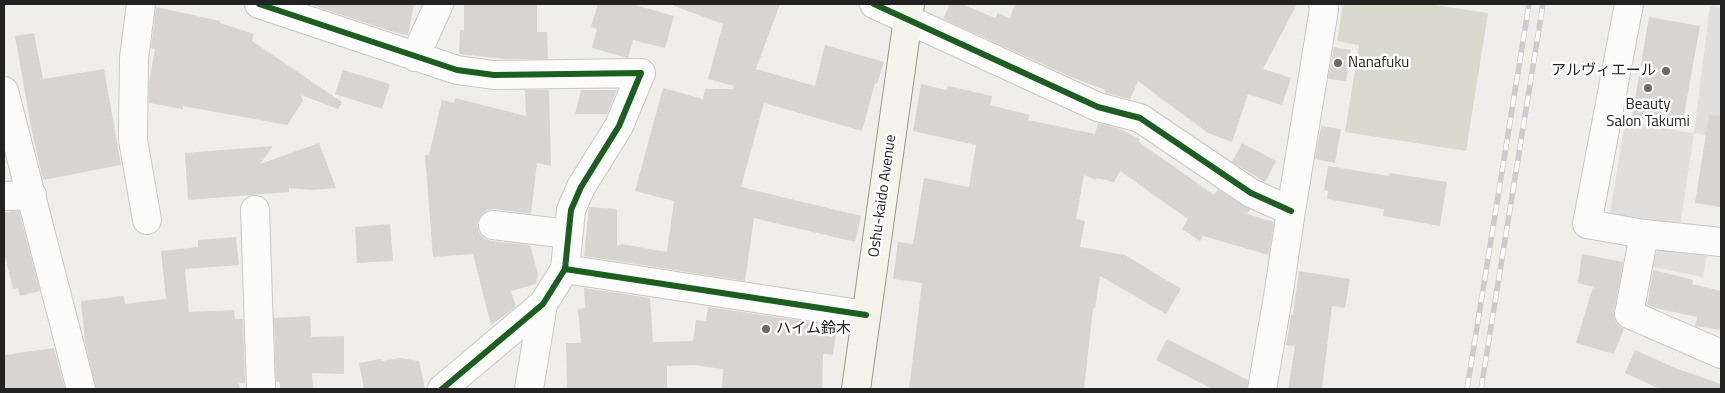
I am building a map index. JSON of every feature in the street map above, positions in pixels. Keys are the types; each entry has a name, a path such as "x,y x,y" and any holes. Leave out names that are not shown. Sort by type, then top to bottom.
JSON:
{"main road":[{"name":"Oshu-kaido Avenue","path":"856,389 909,11"}],"street":[{"path":"142,4 134,58 133,140 147,220"},
{"path":"259,4 457,70 494,75 641,73 618,126 581,187 571,210 565,269 543,304 442,389"},
{"path":"415,57 439,4"},
{"path":"874,4 909,11 1098,107 1140,118 1251,193 1290,212"},
{"path":"1262,389 1324,9 1323,4"},
{"path":"1629,4 1587,224 1644,234 1721,242"},
{"path":"4,91 81,389"},
{"path":"4,196 32,195"},
{"path":"255,210 261,389"},
{"path":"493,225 568,234"},
{"path":"1644,234 1629,314 1721,354"},
{"path":"565,269 866,315"},
{"path":"528,389 543,304"}],"shaded area":[{"path":"1343,4 1428,4 1488,13 1466,151 1345,132 1359,45 1337,41"},
{"path":"1710,6 1721,7 1721,138 1694,133"},
{"path":"1625,122 1694,133 1680,226 1610,214"},
{"path":"1661,246 1707,256 1703,277 1652,267 1655,254"}],"building":[{"path":"315,4 414,4 408,35 314,6"},
{"path":"464,4 537,4 537,32 547,32 548,59 506,59 459,54 460,30 464,30"},
{"path":"598,4 632,4 674,16 665,48 633,40 627,58 592,48 597,29 591,27"},
{"path":"675,4 780,4 756,69 815,86 825,45 884,62 877,84 875,83 862,131 764,103 741,187 861,216 855,242 754,218 745,281 584,256 589,207 617,209 617,245 620,246 621,244 667,252 674,201 635,191 663,88 703,99 705,89 733,89 734,86 708,79 723,24 674,6"},
{"path":"950,4 962,4 995,18 998,13 1010,18 1015,4 1297,4 1263,69 1291,78 1282,105 1248,94 1232,142 1208,133 1138,81 1130,99 1105,93 1105,90 1071,77 943,19"},
{"path":"156,7 220,21 220,23 254,34 252,41 342,102 338,109 301,95 303,101 287,125 183,106 183,109 149,103 149,83 155,49 151,48"},
{"name":"アルヴィエール","path":"1649,17 1700,26 1682,126 1632,117"},
{"path":"34,33 43,79 104,69 121,165 43,180 33,137 15,36"},
{"path":"1334,47 1351,50 1346,81 1328,79"},
{"path":"343,70 390,84 382,109 335,94"},
{"path":"921,84 946,90 948,86 992,96 990,105 1030,115 1028,120 1095,134 1098,123 1118,128 1140,139 1139,142 1214,195 1218,189 1250,209 1247,214 1274,222 1269,255 1203,236 1200,241 1182,229 1188,219 1120,171 1114,182 1097,178 1096,180 1084,175 1076,219 1085,221 1080,247 1125,255 1181,289 1166,314 1100,276 1095,308 1093,308 1084,389 909,389 922,283 893,279 898,242 913,244 924,178 969,187 976,145 913,131"},
{"path":"525,90 549,90 551,166 537,163 531,214 495,209 487,210 481,215 477,224 479,232 484,238 491,241 530,245 538,274 536,284 511,291 516,307 491,325 473,254 433,257 425,155 429,155 442,100 454,103 455,98 526,116"},
{"path":"581,90 617,90 607,114 575,114"},
{"path":"1709,115 1721,116 1721,207 1695,203"},
{"path":"1321,126 1341,129 1335,163 1315,159"},
{"path":"319,143 336,188 313,190 289,188 289,192 188,200 185,153 273,146 260,164"},
{"path":"1242,143 1276,161 1265,182 1232,162"},
{"path":"1328,166 1389,176 1390,173 1447,182 1440,226 1383,216 1384,209 1327,199 1328,191 1324,190"},
{"path":"19,211 40,291 20,296 18,288 13,289 4,252 4,213"},
{"path":"390,224 393,261 357,263 355,227"},
{"path":"236,237 239,265 185,269 189,312 234,310 235,319 243,319 245,383 239,383 240,389 96,389 85,343 81,301 124,296 125,304 166,299 161,251 198,247 198,240"},
{"path":"1582,254 1623,262 1614,318 1617,324 1624,329 1614,354 1576,343 1593,287 1578,283"},
{"path":"1653,270 1693,280 1692,284 1721,291 1721,330 1695,326 1697,317 1647,305"},
{"path":"1299,271 1350,279 1345,308 1332,306 1322,389 1288,389 1295,346 1286,345 1291,315 1293,315"},
{"path":"584,288 650,298 653,342 693,341 696,320 706,321 708,307 837,326 833,355 823,354 822,389 722,389 723,369 693,365 667,366 667,389 567,389 566,343 581,343 578,309 585,308"},
{"path":"310,316 311,337 344,336 344,374 312,373 313,389 280,389 280,382 276,382 274,318"},
{"path":"1167,339 1248,380 1247,389 1212,389 1156,360"},
{"path":"54,348 65,389 4,389 4,355"},
{"path":"1635,350 1675,368 1721,384 1721,389 1660,389 1625,373"},
{"path":"400,358 419,361 425,389 364,389 359,363"}],"railway":[{"path":"1467,389 1529,4"},
{"path":"1481,389 1543,4"}],"cycle path":[{"path":"259,4 457,70 494,75 641,73 619,126 581,187 571,210 565,269"},
{"path":"874,4 1098,107 1140,118 1251,193 1291,211"},
{"path":"442,389 543,304 565,269 866,315"}],"place":[{"name":"Nanafuku","path":"1338,63"},
{"name":"アルヴィエール","path":"1666,71"},
{"name":"Beauty Salon Takumi","path":"1648,88"},
{"name":"ハイム鈴木","path":"766,329"}]}
